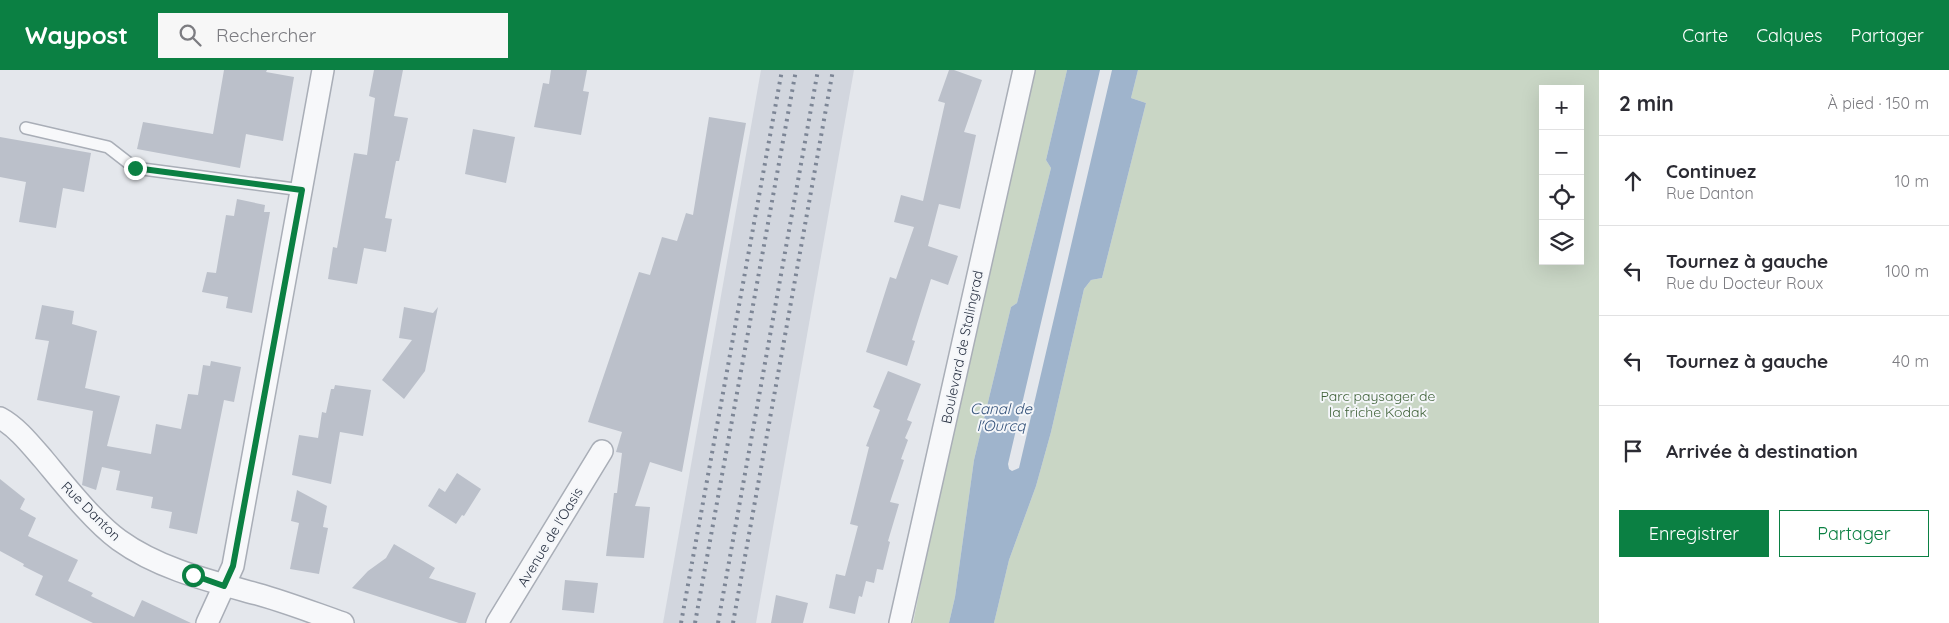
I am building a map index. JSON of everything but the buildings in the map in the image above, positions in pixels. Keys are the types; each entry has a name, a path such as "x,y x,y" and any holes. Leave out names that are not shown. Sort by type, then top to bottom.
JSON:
{"street":[{"path":"207,623 233,566 324,70"},
{"name":"Boulevard de Stalingrad","path":"900,623 1024,70"},
{"name":"Rue Danton","path":"0,418 29,442 62,482 118,540 157,562 224,586 258,594 343,623"},
{"name":"Avenue de l'Oasis","path":"497,623 602,451"}],"lane":[{"path":"26,128 108,147 135,168 302,190"}],"shaded area":[{"path":"761,70 854,70 756,623 663,623"}],"green space":[{"path":"1034,70 1067,70 1046,160 1051,168 1017,303 1011,307 974,460 955,597 949,623 913,623 946,459"},
{"name":"Parc paysager de la friche Kodak","path":"1138,70 1599,70 1599,623 994,623 1009,560 1036,486 1051,432 1084,289 1091,280 1102,278 1146,103 1131,98"}],"water":[{"name":"Canal de l'Ourcq","path":"1067,70 1100,70 1008,464 1009,469 1012,471 1019,468 1112,70 1138,70 1131,98 1146,103 1102,278 1091,280 1084,289 1051,432 1036,486 1009,560 994,623 949,623 955,597 974,460 1011,307 1017,303 1051,168 1046,160"}],"railway":[{"path":"681,623 782,70"},
{"path":"695,623 796,70"},
{"path":"718,623 818,70"},
{"path":"733,623 833,70"}],"route":[{"path":"135,168 302,190 233,566 224,586 193,575"}]}
